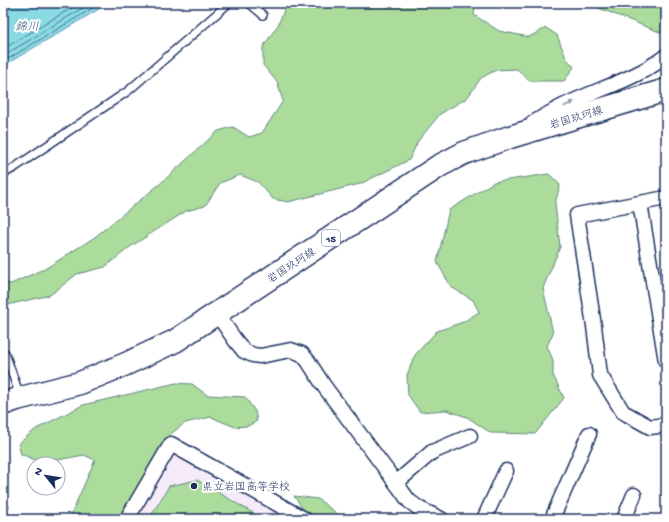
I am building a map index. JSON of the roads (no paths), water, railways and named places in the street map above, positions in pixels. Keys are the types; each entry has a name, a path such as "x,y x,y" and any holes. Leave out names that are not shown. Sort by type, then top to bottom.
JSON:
{"main road":[{"name":"岩国玖珂線","path":"12,401 80,383 126,364 175,341 439,166 464,153 510,136 666,90"}],"street":[{"path":"510,136 573,101 634,76 666,56"},
{"path":"666,198 577,215 600,375 622,412 650,427 666,425"},
{"path":"640,202 666,361"},
{"path":"217,314 244,351 260,356 291,350 302,354 408,501 420,509 441,519"},
{"path":"552,519 588,434"},
{"path":"396,483 432,452 470,436"},
{"path":"127,519 171,444 304,519"},
{"path":"484,519 506,471"},
{"path":"624,519 634,495"}],"lane":[{"path":"3,174 128,91 229,3"},
{"path":"249,3 262,15"},
{"path":"3,354 4,353 12,401"}],"water":[{"name":"錦川","path":"11,3 109,3 3,66 3,10"}],"place":[{"name":"県立岩国高等学校","path":"194,486"}]}
